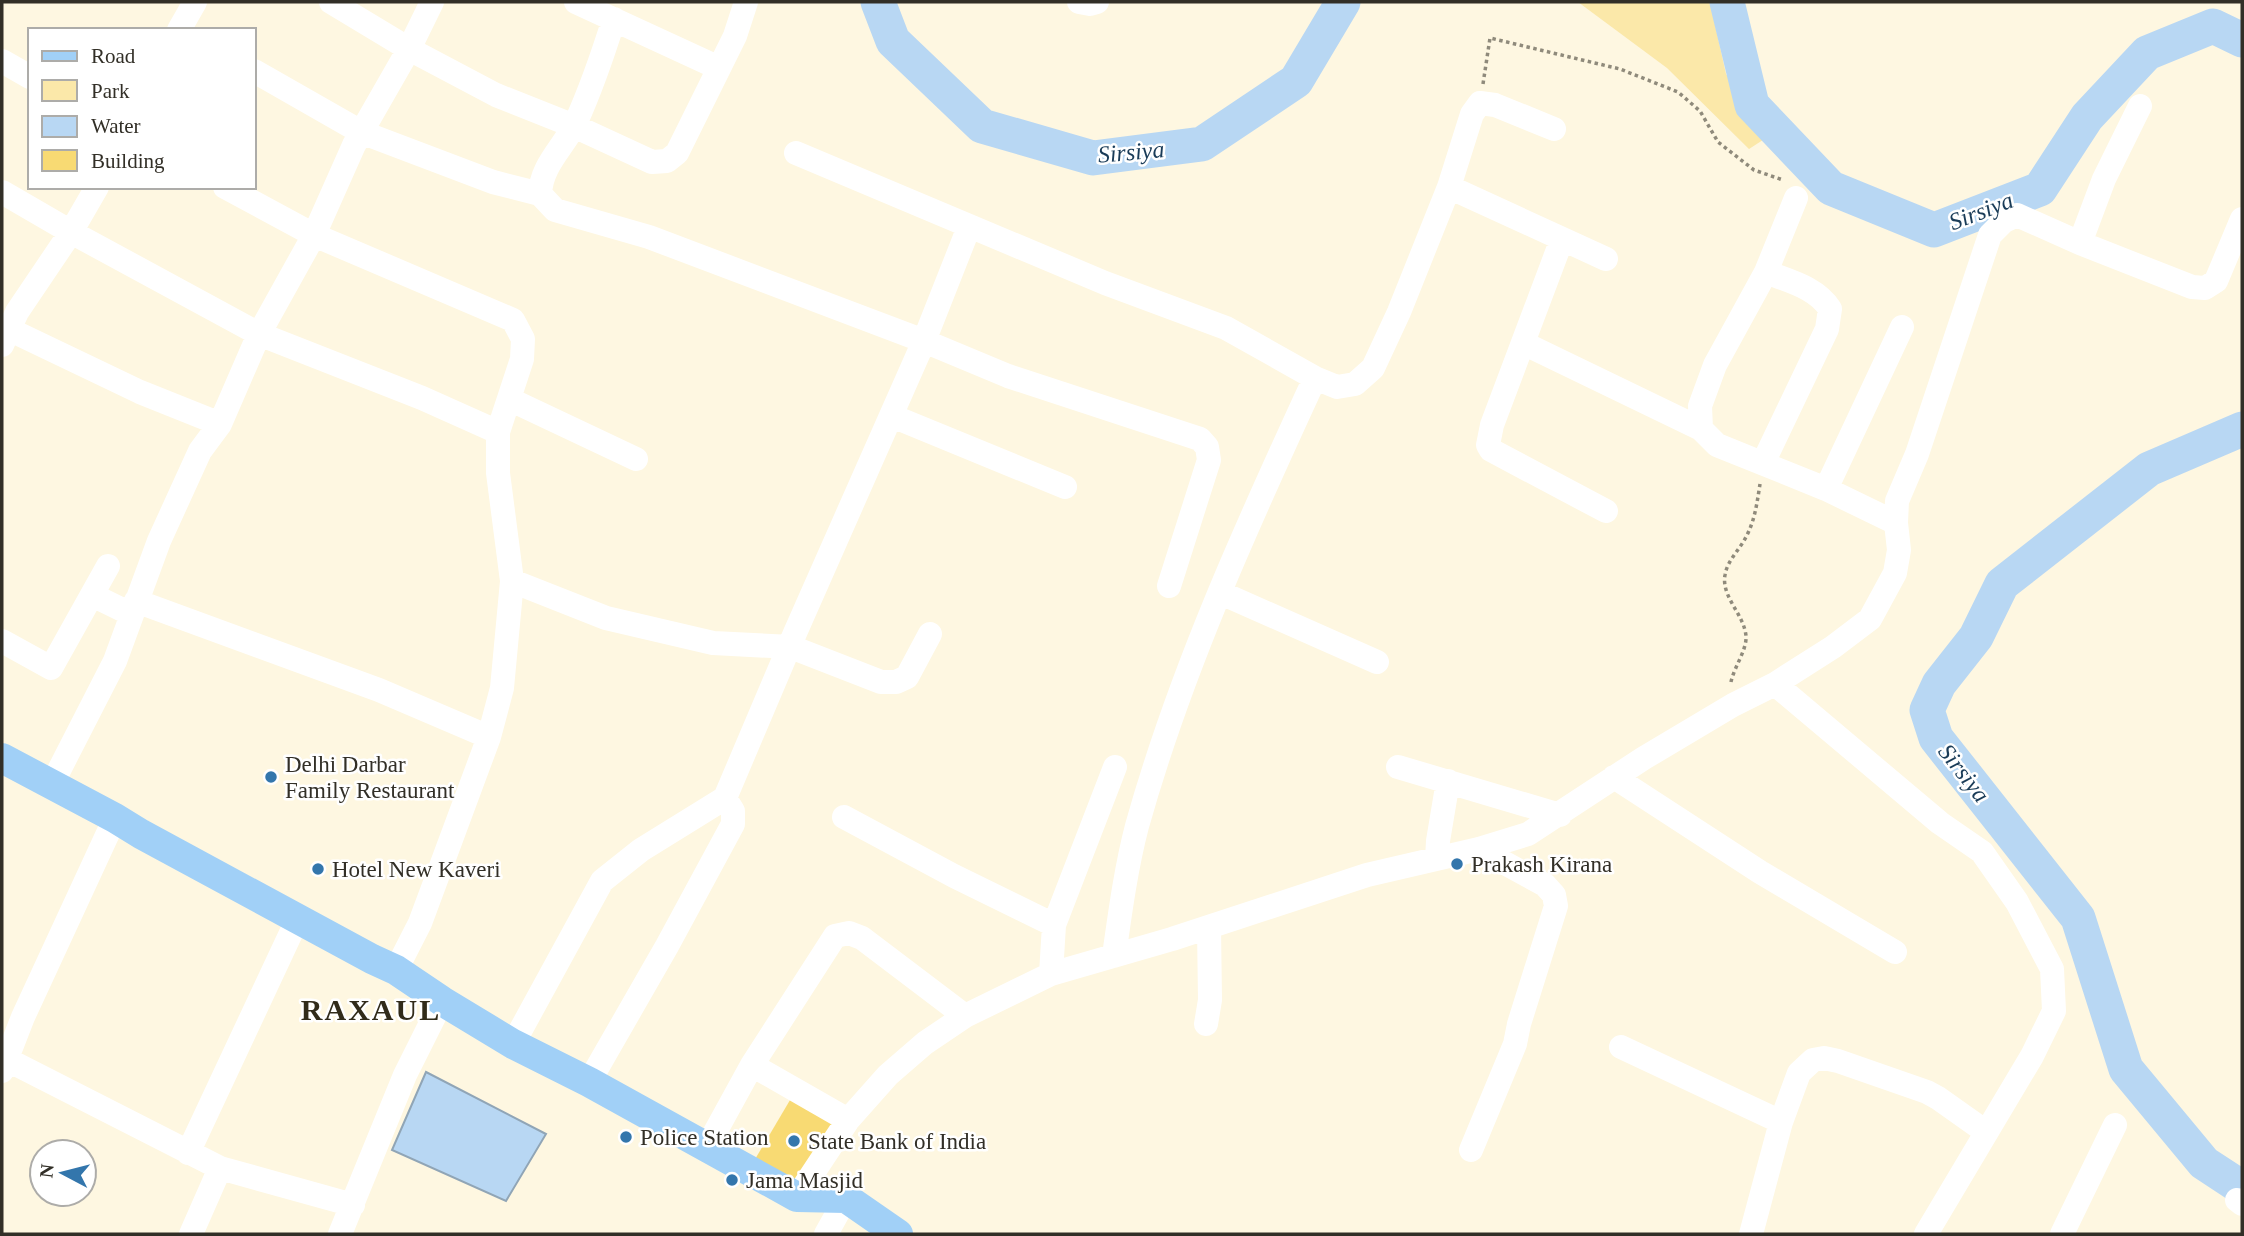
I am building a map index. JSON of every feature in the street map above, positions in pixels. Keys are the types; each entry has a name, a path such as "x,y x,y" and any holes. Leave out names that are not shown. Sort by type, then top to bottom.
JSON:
{"main road":[{"path":"2,758 396,970 513,1044 589,1082 797,1198 846,1198 898,1234"}],"street":[{"path":"181,28 195,2"},
{"path":"331,2 409,49 496,95 574,126 652,162 667,161 677,153 735,36 746,2"},
{"path":"52,784 114,661 159,541 200,451 220,424 259,334 314,235 361,132 409,49 432,2"},
{"path":"576,2 719,68"},
{"path":"1079,2 1097,2"},
{"path":"540,194 545,171 574,126 586,99 614,19"},
{"path":"2,61 28,77"},
{"path":"256,72 361,132 493,182 540,194 555,209 649,237 924,341 1008,376 1200,439 1207,447 1209,460 1169,586"},
{"path":"796,153 1105,283 1226,328 1315,378 1337,387 1354,383 1373,368 1399,312 1448,187 1472,114 1480,103 1495,105 1554,129"},
{"path":"2080,243 2104,179 2140,106"},
{"path":"1448,187 1606,259"},
{"path":"96,189 4,334 220,424"},
{"path":"229,189 314,235 513,320 523,339 522,359 498,432 498,473 512,581 502,688 489,737 420,923 396,970"},
{"path":"1701,429 1700,406 1715,365 1766,272 1796,198"},
{"path":"5,199 259,334 422,398 498,432"},
{"path":"797,1198 848,1120 888,1076 916,1051 965,1016 1051,974 1209,927 1367,875 1479,849 1528,834 1614,777 1733,705 1775,684 1833,647 1870,619 1895,573 1899,550 1897,501 1917,454 1990,235 2004,221 2017,215 2192,287 2205,288 2216,281 2242,219"},
{"path":"513,1044 602,881 641,850 725,797 892,416 969,227"},
{"path":"1562,239 1492,425 1488,444 1491,450 1606,511"},
{"path":"1763,463 1826,329 1830,309 1824,299 1813,292 1766,272"},
{"path":"1826,489 1902,327"},
{"path":"1523,343 1701,429 1717,445 1826,489 1896,523"},
{"path":"1114,956 1137,827 1181,694 1255,509 1315,378"},
{"path":"509,399 636,459"},
{"path":"892,416 1065,487"},
{"path":"2,641 51,668 108,566"},
{"path":"512,581 606,618 713,643 791,648 881,682 896,682 907,677 930,634"},
{"path":"1221,593 1377,662"},
{"path":"92,595 379,690 489,737"},
{"path":"1775,684 1940,823 1982,852 2017,902 2052,969 2054,1011 2032,1056 1926,1234"},
{"path":"1051,974 1054,925 1115,767"},
{"path":"1398,767 1560,815"},
{"path":"1614,777 1759,872 1895,952"},
{"path":"1437,859 1448,781"},
{"path":"589,1082 733,824 733,811 725,797"},
{"path":"844,817 954,876 1054,925"},
{"path":"115,818 3,1062 220,1168 353,1205"},
{"path":"1471,1150 1515,1044 1556,906 1554,895 1545,885 1479,849"},
{"path":"188,1153 298,918"},
{"path":"1206,1024 1210,1000 1209,927"},
{"path":"707,1147 752,1065 835,936 849,933 862,938 965,1016"},
{"path":"340,1234 405,1075 442,1001"},
{"path":"1621,1047 1781,1122"},
{"path":"1751,1234 1781,1122 1799,1073 1813,1060 1824,1058 1838,1061 1927,1093 1986,1132"},
{"path":"752,1065 848,1120"},
{"path":"2062,1234 2115,1125"},
{"path":"191,1234 220,1168"},
{"path":"826,1234 846,1198"}],"path":[{"path":"1480,103 1490,38 1620,69 1678,92 1700,111 1718,142 1754,170 1789,182 1796,198"},
{"path":"1733,705 1731,681 1746,641 1746,632 1727,592 1725,572 1755,516 1763,463"}],"green space":[{"path":"1578,2 1710,2 1726,74 1766,138 1749,149 1667,68"}],"water":[{"path":"426,1072 546,1134 506,1201 392,1150"}],"building":[{"name":"State Bank of India","path":"793,1095 834,1120 796,1186 754,1161"}],"waterway":[{"name":"Sirsiya","path":"878,2 893,41 982,126 1093,158 1202,144 1296,81 1343,2"},
{"name":"Sirsiya","path":"1727,2 1752,105 1831,188 1934,230 2040,189 2087,117 2147,53 2213,26 2242,40"},
{"name":"Sirsiya","path":"2242,429 2149,469 2002,584 1976,637 1939,684 1927,710 1936,738 2078,918 2126,1069 2204,1163 2242,1188"}],"place":[{"name":"Delhi Darbar Family Restaurant","path":"271,777"},
{"name":"Prakash Kirana","path":"1457,864"},
{"name":"Hotel New Kaveri","path":"318,869"},
{"name":"Police Station","path":"626,1137"},
{"name":"State Bank of India","path":"794,1141"},
{"name":"Jama Masjid","path":"732,1180"}],"district":[{"name":"RAXAUL","path":"371,1010"}]}
